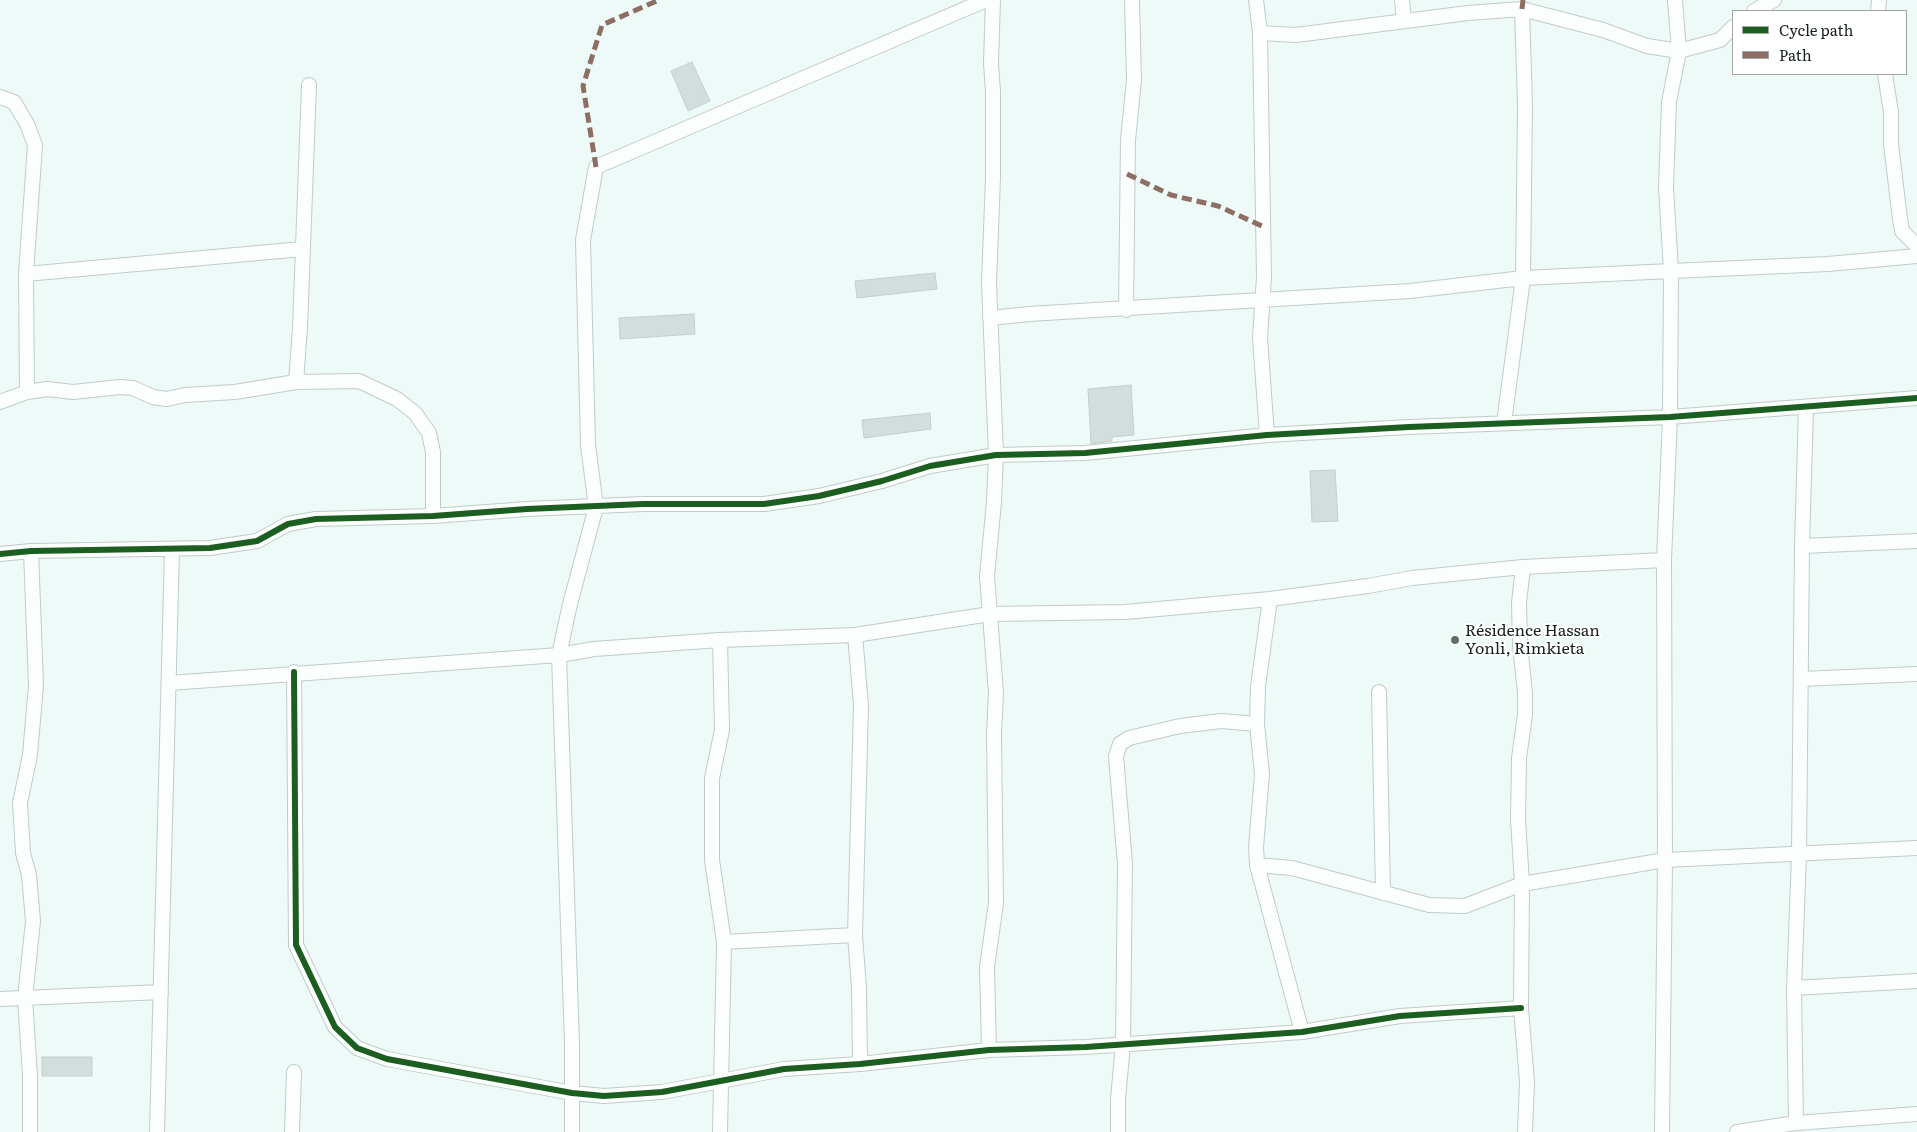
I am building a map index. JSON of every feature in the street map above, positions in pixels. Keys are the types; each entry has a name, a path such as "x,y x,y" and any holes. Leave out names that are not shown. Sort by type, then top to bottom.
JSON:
{"street":[{"path":"572,1132 572,1044 559,654 570,604 596,507 588,445 583,240 596,167 986,0"},
{"path":"989,1050 988,967 996,903 994,734 996,693 987,576 996,455 989,283 993,178 991,63 993,0"},
{"path":"1126,310 1128,140 1134,80 1132,0"},
{"path":"1256,0 1260,33 1264,301 1260,338 1266,435"},
{"path":"1402,0 1404,20"},
{"path":"1662,1132 1665,860 1664,560 1670,418 1671,271 1666,188 1669,102 1679,51 1675,0"},
{"path":"1756,10 1774,0"},
{"path":"1260,33 1296,34 1404,20 1522,9 1603,30 1647,46 1679,51 1720,40 1732,28"},
{"path":"1504,423 1523,278 1525,105 1522,9"},
{"path":"1885,75 1891,112 1891,144 1902,231 1917,246"},
{"path":"296,382 300,328 309,85"},
{"path":"0,98 14,102 27,124 35,145 26,274 27,392"},
{"path":"26,274 302,249"},
{"path":"990,318 1410,291 1523,278 1828,264 1917,256"},
{"path":"0,402 27,392 47,389 73,392 120,387 133,388 153,397 167,399 185,395 235,392 296,382 359,381 397,399 415,413 429,433 433,452 433,516"},
{"path":"0,554 31,551 210,548 257,541 288,524 316,519 433,516 527,509 643,504 764,504 819,496 882,481 930,466 996,455 1085,453 1266,435 1504,423 1670,418 1917,398"},
{"path":"1796,1123 1794,988 1799,855 1802,546 1806,407"},
{"path":"1802,546 1917,541"},
{"path":"157,1132 172,549"},
{"path":"30,1132 30,1076 25,998 33,921 29,874 22,853 20,803 30,755 36,684 31,551"},
{"path":"169,682 559,654 594,649 720,640 855,636 990,614 1125,612 1270,599 1412,578 1523,567 1664,560"},
{"path":"1523,567 1519,603 1525,715 1519,758 1518,819 1522,884 1522,1008 1526,1082 1526,1132"},
{"path":"1270,599 1258,686 1257,724 1262,774 1256,847 1257,865 1302,1032"},
{"path":"855,636 862,705 855,935 859,988 860,1064"},
{"path":"720,640 722,730 712,778 712,860 724,942 720,1132"},
{"path":"294,672 296,945 335,1027 357,1048 388,1060 572,1093 604,1096 662,1092 784,1070 989,1050 1123,1044 1302,1032 1400,1016 1522,1008"},
{"path":"1801,679 1917,674"},
{"path":"1379,692 1383,893"},
{"path":"1118,1132 1118,1099 1123,1044 1125,864 1116,756 1120,744 1128,738 1180,726 1221,721 1257,724"},
{"path":"1257,865 1292,868 1429,904 1465,906 1522,884 1665,860 1917,848"},
{"path":"724,942 855,935"},
{"path":"1794,988 1917,981"},
{"path":"0,999 161,992"},
{"path":"292,1132 294,1072"},
{"path":"1737,1132 1796,1123 1917,1114"}],"building":[{"path":"692,62 710,101 688,111 671,71"},
{"path":"935,273 937,289 857,298 855,281"},
{"path":"694,314 695,334 620,339 619,318"},
{"path":"1131,385 1134,435 1112,437 1112,441 1091,444 1088,389"},
{"path":"930,413 931,429 864,438 862,420"},
{"path":"1335,470 1338,521 1312,522 1310,471"},
{"path":"42,1057 92,1057 92,1076 42,1076"}],"marked path":[{"path":"596,167 583,86 602,25 659,0"},
{"path":"1522,9 1523,0"},
{"path":"1127,174 1171,195 1218,206 1262,226"}],"cycle path":[{"path":"0,554 31,551 210,548 257,541 288,524 316,519 433,516 527,509 643,504 764,504 819,496 882,481 930,466 996,455 1085,453 1267,435 1409,427 1670,417 1917,398"},
{"path":"294,672 296,945 335,1027 357,1048 387,1059 572,1093 604,1096 662,1092 784,1069 860,1064 989,1050 1086,1047 1302,1032 1400,1016 1521,1008"}],"place":[{"name":"Résidence Hassan Yonli, Rimkieta","path":"1455,640"}]}
